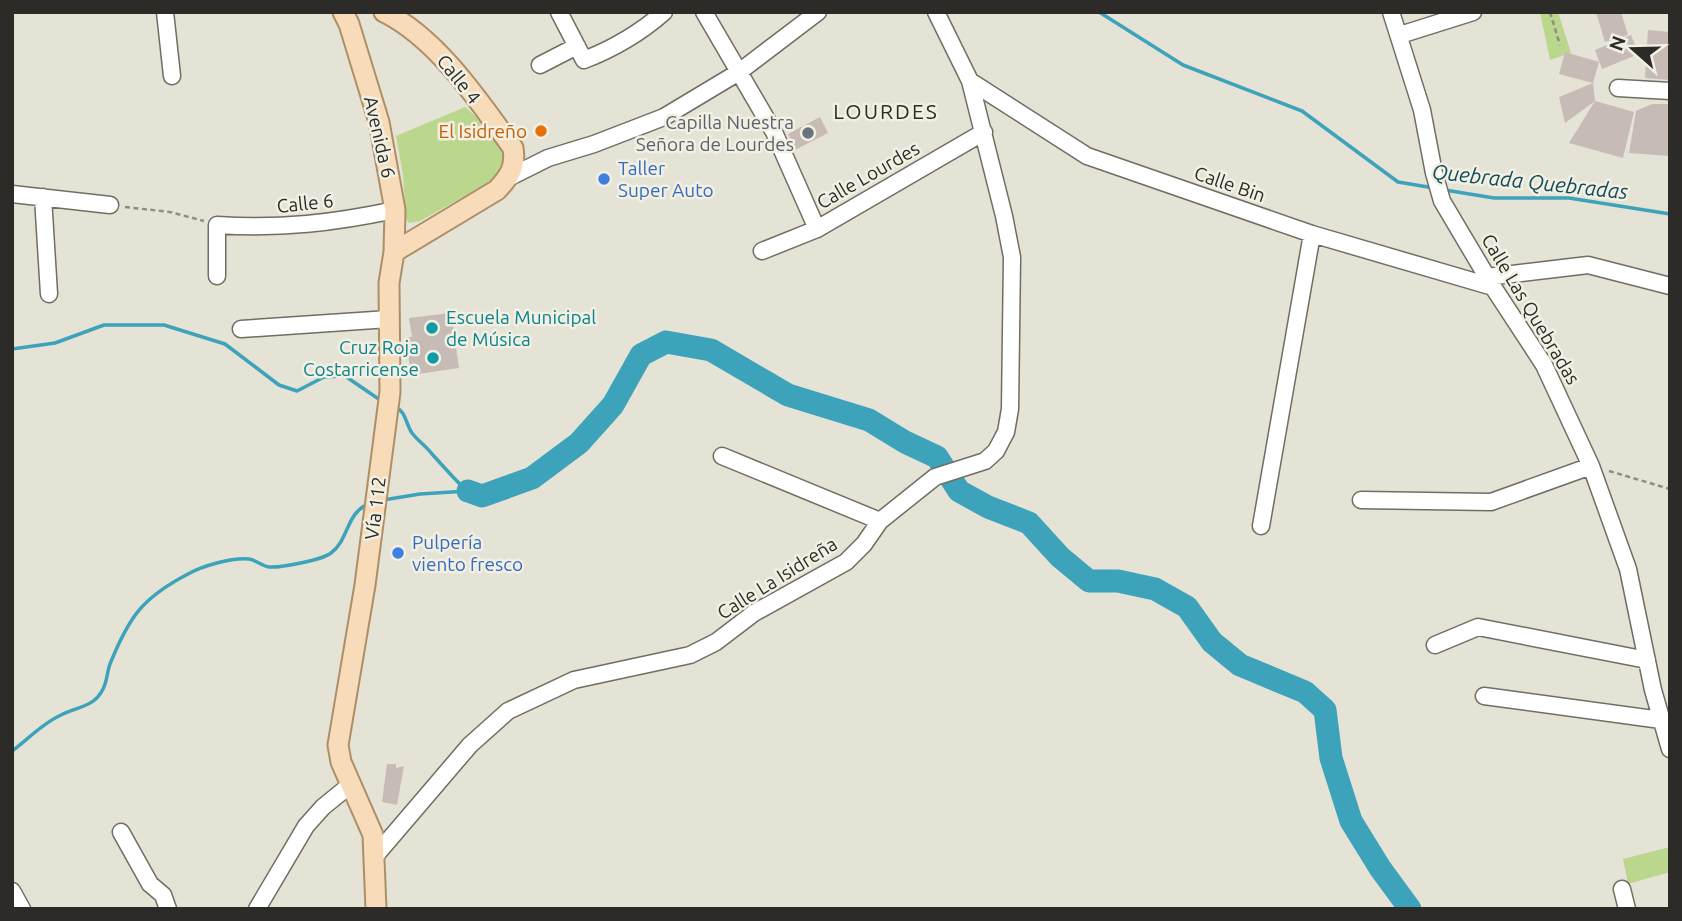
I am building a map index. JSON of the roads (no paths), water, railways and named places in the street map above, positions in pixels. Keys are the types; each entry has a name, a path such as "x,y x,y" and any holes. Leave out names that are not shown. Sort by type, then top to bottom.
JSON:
{"main road":[{"name":"Calle 4","path":"384,12 423,38 442,57 513,162"},
{"name":"Avenida 6","path":"349,16 379,122 396,210 394,252"},
{"path":"394,252 497,190 513,162"},
{"path":"396,210 405,229 417,233 428,232"},
{"name":"Vía 112","path":"376,909 376,855 373,835 341,762 338,745 365,585 390,392 389,271 394,252"}],"street":[{"path":"166,12 172,76"},
{"path":"559,12 583,60 633,38 664,12"},
{"name":"Calle Lourdes","path":"704,12 774,132 817,229 984,132"},
{"path":"513,162 548,158 594,144 664,117 739,72 818,12"},
{"name":"Calle La Isidreña","path":"376,855 470,745 508,711 574,680 690,655 716,642 754,613 846,562 864,544 880,521 935,477 985,461 996,451 1006,432 1010,409 1012,257 970,81 936,12"},
{"name":"Calle Las Quebradas","path":"1391,12 1422,110 1442,201 1544,365 1591,466 1628,569 1647,660 1670,749"},
{"path":"1399,35 1473,12"},
{"path":"541,65 577,47"},
{"name":"Calle Bin","path":"970,81 1087,156 1311,234 1490,282"},
{"path":"1618,88 1670,91"},
{"path":"513,162 528,155 548,158"},
{"path":"12,194 110,205"},
{"path":"43,197 49,294"},
{"name":"Calle 6","path":"217,276 217,225 264,228 301,226 396,210"},
{"path":"762,251 817,229"},
{"path":"1261,526 1311,234"},
{"path":"1490,282 1588,265 1670,286"},
{"path":"242,329 389,319"},
{"path":"722,456 880,521"},
{"path":"1361,500 1492,502 1591,466"},
{"path":"1435,645 1478,627 1647,660"},
{"path":"1484,696 1661,720"},
{"path":"257,909 306,825 350,785"},
{"path":"121,832 150,884 163,895 168,909"},
{"path":"1622,888 1627,909"},
{"path":"12,891 22,909"}],"waterway":[{"name":"Quebrada Quebradas","path":"1099,12 1183,65 1302,111 1398,182 1434,188"},
{"name":"Quebrada Quebradas","path":"1445,190 1494,198 1569,198 1670,214"},
{"path":"12,349 55,343 104,325 164,325 225,344 279,385 297,391 324,377 345,376 383,402"},
{"path":"468,491 482,496 532,478 579,443 613,405 641,355 666,342 711,350 788,395 869,420 905,442 937,457 959,491 988,507 1029,523 1060,557 1089,581 1118,581 1155,589 1187,607 1212,642 1240,665 1305,692 1325,710 1331,758 1351,821 1410,909"},
{"path":"394,406 404,415 414,436 467,491"},
{"path":"383,500 468,491"},
{"path":"12,751 53,719 95,700 103,689 110,664 131,621 148,601 172,583 194,571 226,561 249,559 274,567 326,556 337,547 356,513 369,504"}],"place":[{"name":"El Isidreño","path":"541,131"},
{"name":"Capilla Nuestra Señora de Lourdes","path":"808,133"},
{"name":"Taller Super Auto","path":"604,179"},
{"name":"Escuela Municipal de Música","path":"432,328"},
{"name":"Cruz Roja Costarricense","path":"433,358"},
{"name":"Pulpería viento fresco","path":"398,553"}],"district":[{"name":"LOURDES","path":"886,112"}]}
